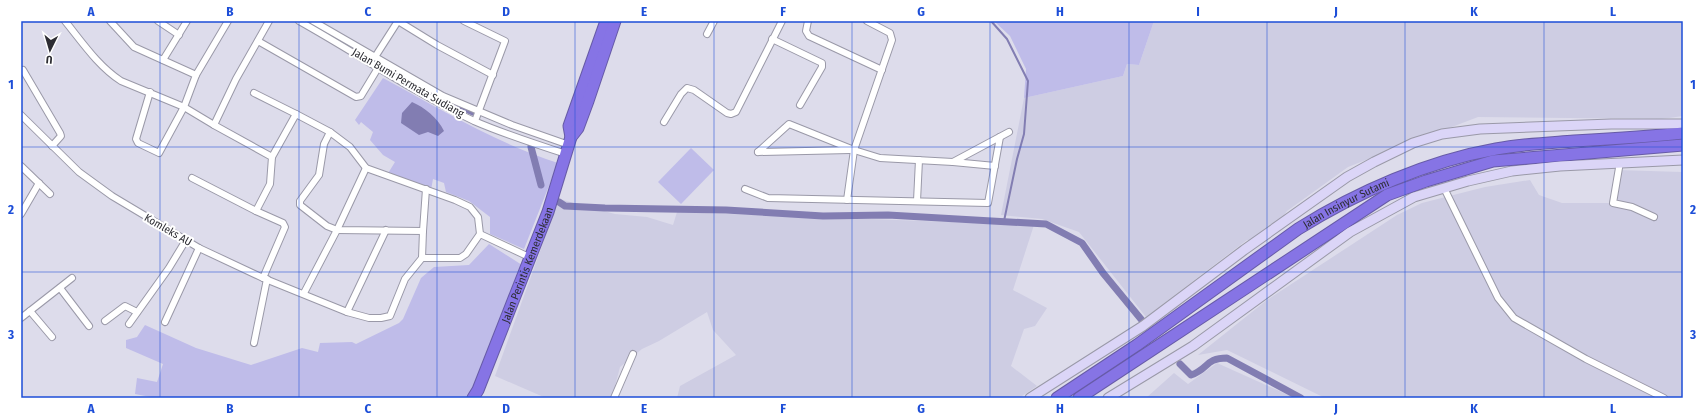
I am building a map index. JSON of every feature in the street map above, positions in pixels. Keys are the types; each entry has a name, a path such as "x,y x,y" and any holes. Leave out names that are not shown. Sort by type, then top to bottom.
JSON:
{"highway":[{"name":"Jalan Perintis Kemerdekaan","path":"476,395 524,255 548,212 569,145 578,128 585,108 612,21"},
{"name":"Jalan Insinyur Sutami","path":"1057,398 1137,345 1298,229 1320,215 1377,187 1435,164 1496,149 1535,144 1683,133"},
{"name":"Jalan Insinyur Sutami","path":"1079,398 1387,196 1426,181 1493,161 1683,145"}],"street":[{"path":"66,21 89,52 112,75 121,81 184,106 214,125 272,157"},
{"path":"110,21 134,47 196,75"},
{"path":"158,21 179,35"},
{"path":"163,60 187,21"},
{"path":"150,92 136,139 138,143 161,153 184,106 196,75 227,21"},
{"path":"214,125 236,78 269,21"},
{"name":"Jalan Bumi Permata Sudiang","path":"299,21 418,91 475,121 569,145"},
{"name":"Jalan Bumi Permata Sudiang","path":"313,21 443,96 569,145"},
{"path":"375,57 398,21 437,45 493,75"},
{"path":"464,21 505,42 475,121"},
{"path":"707,34 714,21"},
{"path":"664,122 681,94 687,88 694,90 727,113 730,114 736,112 782,21"},
{"path":"808,21 806,31 809,36 882,70"},
{"path":"847,200 854,150 882,70 892,36 890,33 866,21"},
{"path":"772,39 822,63 822,67 800,105"},
{"path":"258,41 356,97 361,96 378,68"},
{"path":"23,70 60,133 61,136 52,146"},
{"path":"254,93 330,132 350,147 366,168 426,189 455,200 471,208 478,217 480,234 466,254 460,258 422,258 426,189"},
{"path":"256,211 270,184 272,157 296,114"},
{"name":"Komleks AU","path":"21,115 79,172 112,196 199,248 265,278 347,312 369,318 389,317 405,279 422,258"},
{"path":"854,150 758,152 789,124 854,150 880,158 995,166"},
{"path":"1030,398 1138,330 1244,250 1347,177 1413,143 1442,134 1480,129 1574,125 1683,124"},
{"path":"330,132 324,144 319,175 299,203 302,207 327,226 337,230 423,231"},
{"path":"953,162 1009,132"},
{"path":"745,189 768,198 988,203 1000,137"},
{"path":"917,201 919,160"},
{"path":"1108,398 1193,346 1350,232 1404,201 1444,188 1512,172 1620,162 1683,160"},
{"path":"1620,162 1613,203 1632,208 1654,217"},
{"path":"21,166 50,194"},
{"path":"304,294 337,230 366,168"},
{"path":"192,178 256,211 283,223 285,226 265,278 254,343"},
{"path":"21,214 39,183"},
{"path":"1444,188 1498,298 1510,314 1586,359 1664,398"},
{"path":"347,312 386,230"},
{"path":"480,234 524,255"},
{"path":"129,324 169,268 186,240"},
{"path":"165,322 199,248"},
{"path":"21,318 72,278"},
{"path":"60,288 89,326"},
{"path":"105,321 125,306 137,312"},
{"path":"30,311 52,337"},
{"path":"614,398 633,354"}],"shaded area":[{"path":"994,21 1154,21 1139,65 1127,64 1123,76 1024,98 1026,69 1010,36"},
{"path":"1154,21 1683,21 1683,116 1662,119 1478,117 1348,167 1287,211 1280,221 1249,241 1247,240 1146,317 1079,232 1042,219 1001,215 1024,98 1123,76 1127,64 1139,65"},
{"path":"383,78 490,135 513,146 558,163 524,249 490,234 490,217 469,201 446,192 444,183 433,179 431,190 387,175 395,162 383,155 370,140 373,132 361,122 359,125 355,120"},
{"path":"412,102 430,114 444,131 438,136 428,132 419,135 401,123 402,113"},
{"path":"691,148 714,170 681,204 658,182"},
{"path":"1617,170 1682,172 1683,398 1325,398 1227,350 1198,355 1267,300 1397,215 1422,203 1485,187 1530,180 1539,195 1562,203 1609,203"},
{"path":"559,199 615,214 647,217 673,225 677,212 1034,225 1013,290 1047,308 1035,326 1024,329 1011,366 1037,386 1019,398 677,398 680,386 736,355 713,330 707,312 659,341 642,349 620,367 613,394 610,398 546,398 495,376"},
{"path":"489,244 522,265 469,398 156,398 135,394 137,378 157,382 163,364 126,348 126,340 137,337 145,325 196,348 251,365 302,348 318,352 320,343 352,342 356,344 399,323 403,319 421,278 434,267 469,265"},
{"path":"1217,363 1295,398 1146,398 1174,373 1188,384"}],"waterway":[{"path":"991,21 1007,39 1028,81 1024,134 1017,159 1004,221"},
{"path":"445,99 473,112"},
{"path":"531,147 541,185"},
{"path":"559,202 565,206 605,208 726,210 823,216 888,215 1046,224 1082,243 1103,273 1145,324"},
{"path":"1180,364 1191,375 1197,373 1215,360 1227,358 1301,398"}]}
